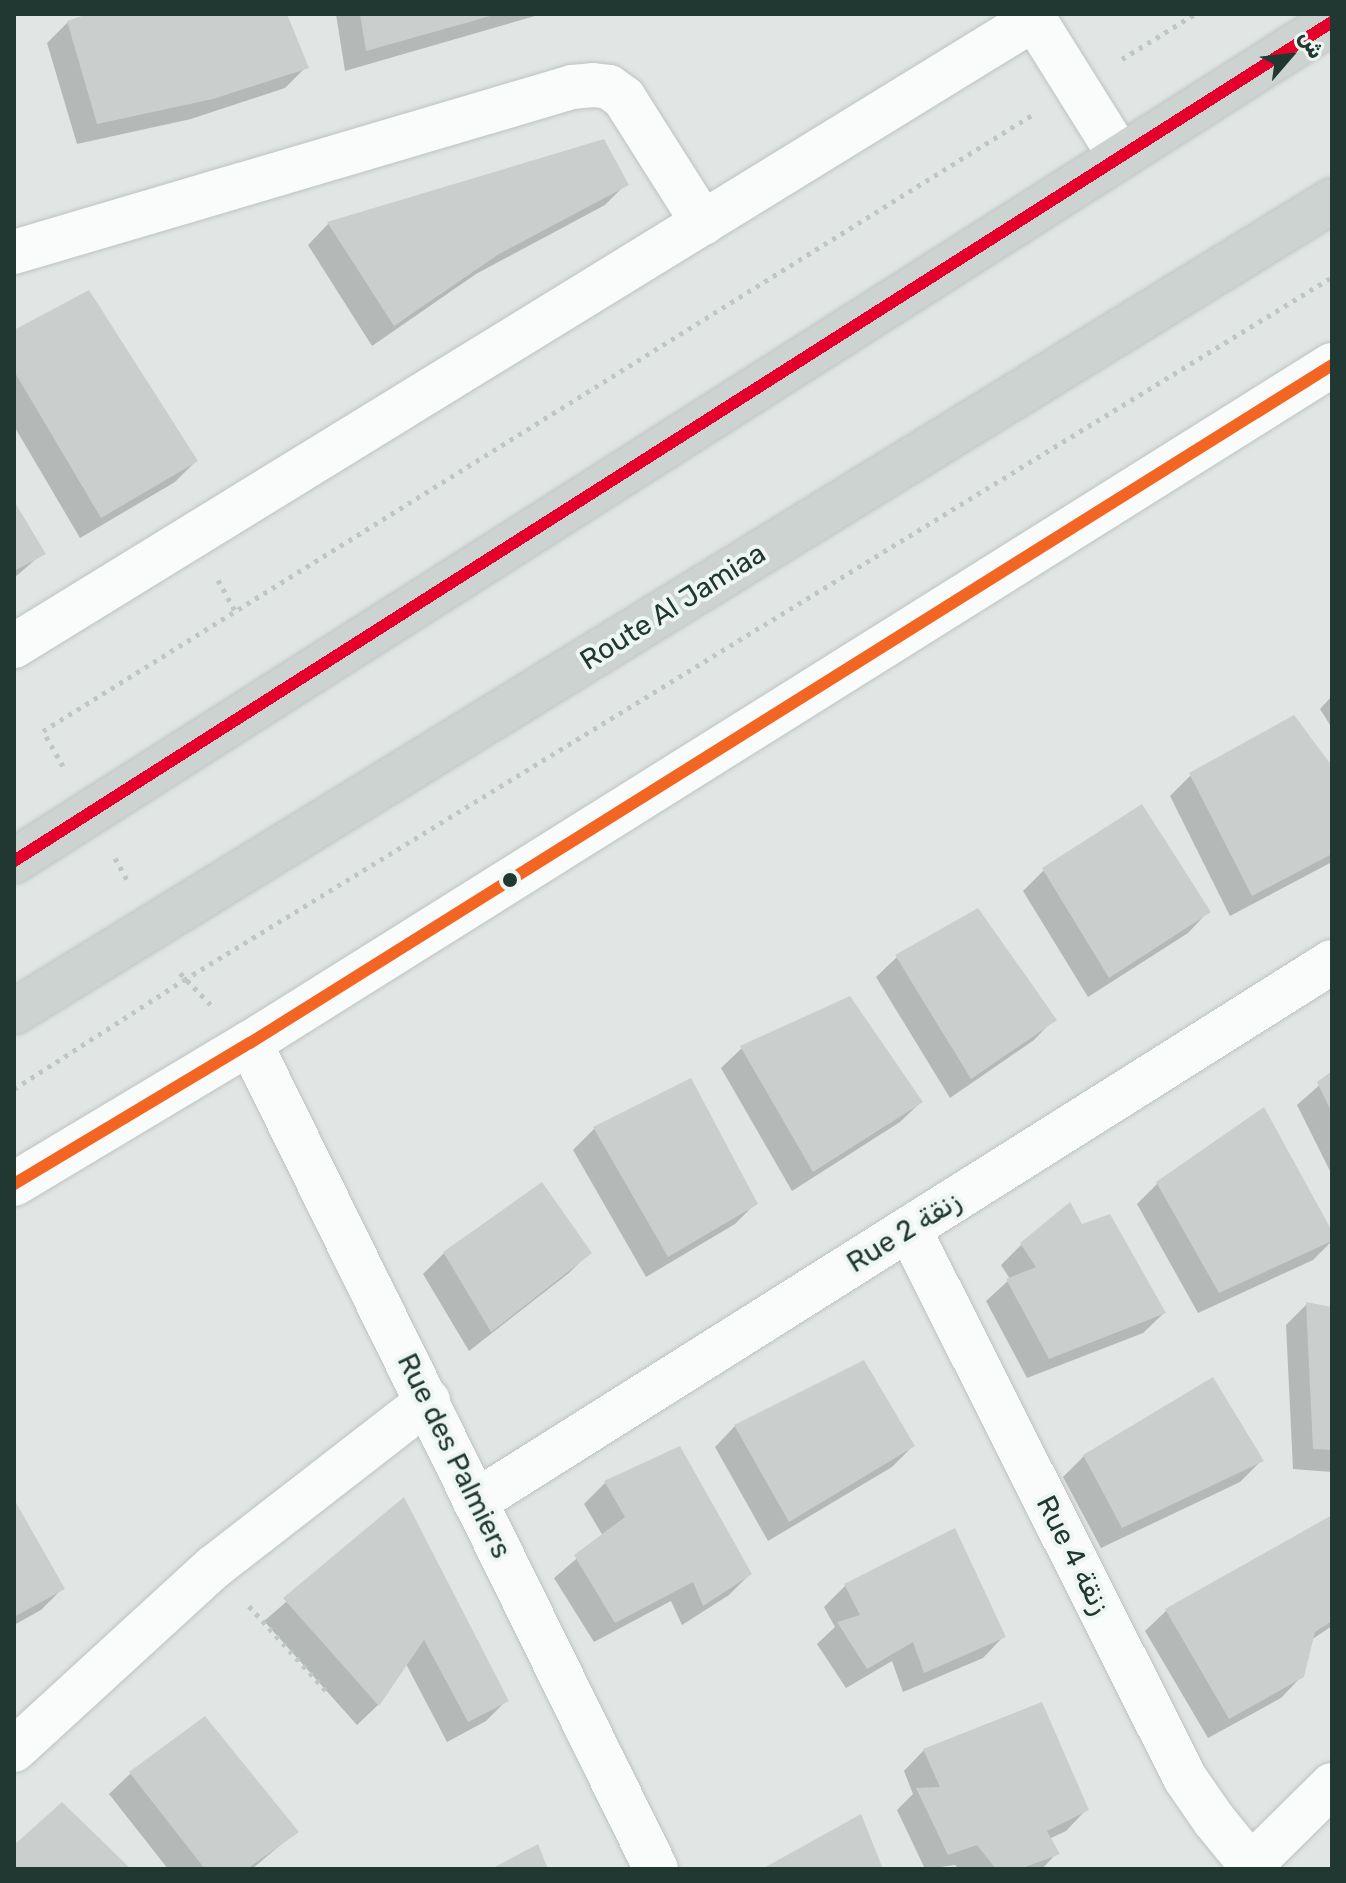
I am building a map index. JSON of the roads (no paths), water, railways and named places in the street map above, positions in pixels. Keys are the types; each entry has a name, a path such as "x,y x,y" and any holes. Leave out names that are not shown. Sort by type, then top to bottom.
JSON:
{"main road":[{"path":"14,861 1332,22"},
{"name":"Route Al Jamiaa","path":"14,1012 1332,201"}],"street":[{"path":"14,646 703,223 1032,16 1119,155"},
{"path":"14,252 572,87 593,85 609,87 624,98 703,223"},
{"path":"14,1184 250,1043 1332,365"},
{"name":"Rue 2 زنقة","path":"475,1502 1332,962"},
{"name":"Rue des Palmiers","path":"250,1043 656,1869"},
{"name":"Rue 4 زنقة","path":"909,1229 1185,1778 1214,1820 1253,1867"},
{"path":"14,1750 214,1567 428,1401"},
{"path":"1253,1867 1332,1785"}]}
